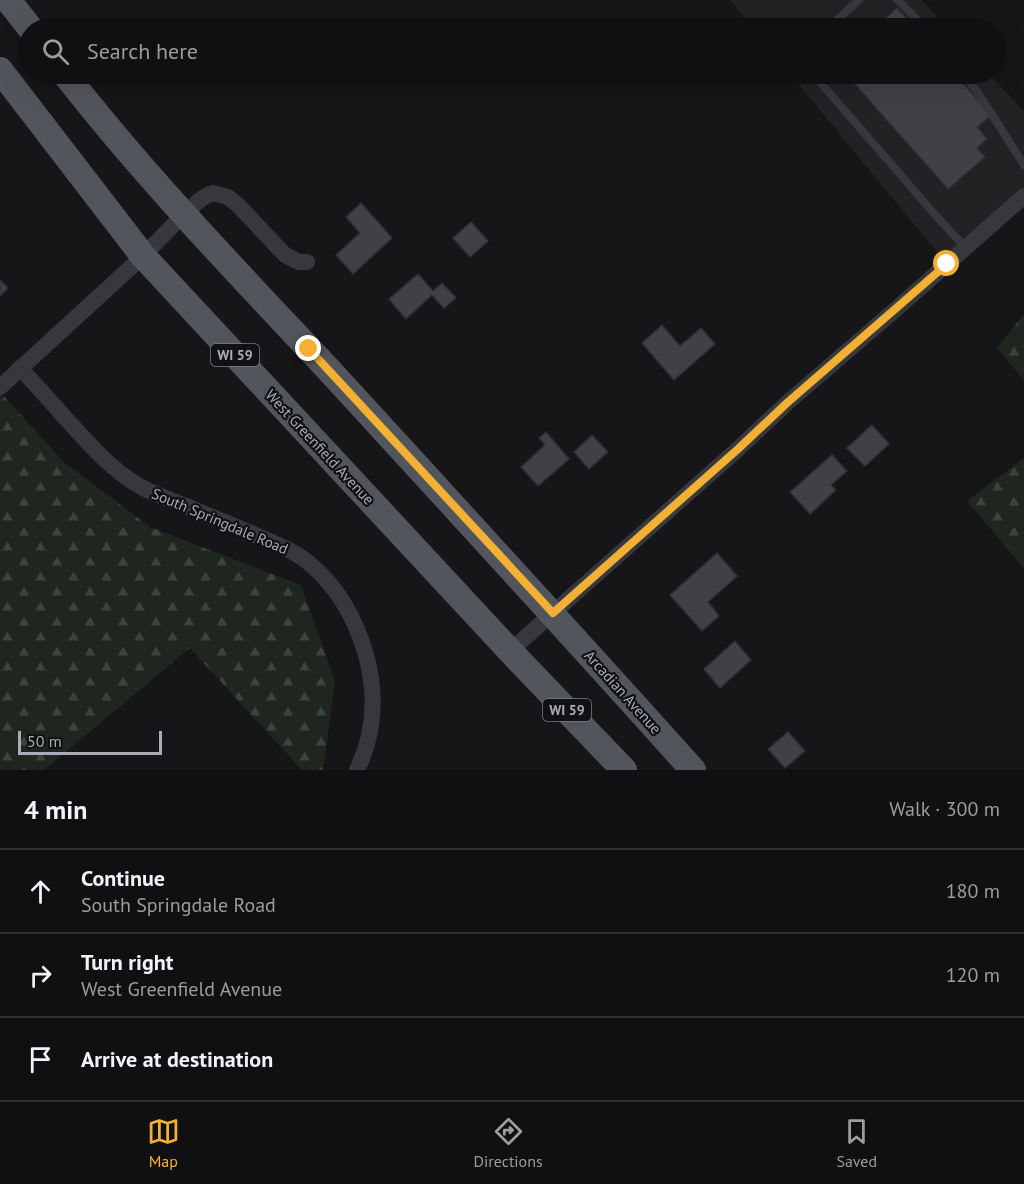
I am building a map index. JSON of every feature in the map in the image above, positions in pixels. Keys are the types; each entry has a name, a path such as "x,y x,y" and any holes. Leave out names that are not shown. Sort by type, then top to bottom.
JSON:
{"main road":[{"path":"8,0 22,18"},
{"name":"West Greenfield Avenue","path":"0,70 143,256 510,651"},
{"path":"73,84 184,214 553,613"},
{"name":"Arcadian Avenue","path":"553,613 693,770"},
{"name":"WI 59","path":"510,651 624,770"}],"street":[{"path":"0,387 143,256 184,214 210,194 228,197 285,255 299,262 307,262"},
{"path":"510,651 788,402 1024,196"},
{"name":"South Springdale Road","path":"20,368 103,459 137,484 281,546 309,563 326,580 345,605 355,625 369,665 373,687 369,739 357,770"}],"lane":[{"path":"839,18 859,0"},
{"path":"898,0 915,18"},
{"path":"822,84 965,247"},
{"path":"971,84 1024,165"}],"shaded area":[{"path":"730,0 922,0 939,18 745,18"},
{"path":"798,84 998,84 1024,111 1024,196 947,264"}],"green space":[{"path":"1024,314 1024,380 997,348"},
{"path":"0,392 64,462 150,527 301,585 335,681 323,770 302,770 190,648 44,770 0,770"},
{"path":"1024,458 1024,568 967,501"}],"building":[{"path":"897,8 906,18 886,18"},
{"path":"855,84 964,84 991,115 977,127 987,139 977,148 985,157 948,189"},
{"path":"361,203 392,238 353,274 336,255 360,233 346,217"},
{"path":"471,222 488,241 470,257 453,238"},
{"path":"418,274 433,291 442,283 456,298 444,308 432,295 406,319 389,299"},
{"path":"0,280 8,288 0,296"},
{"path":"662,325 680,346 701,328 715,344 674,380 642,343"},
{"path":"872,425 889,444 865,466 847,448"},
{"path":"546,432 569,459 538,486 521,467 545,445 539,438"},
{"path":"592,435 608,452 589,469 574,452"},
{"path":"832,455 847,471 831,485 836,490 810,514 790,492"},
{"path":"717,553 737,576 708,602 719,616 702,631 670,595"},
{"path":"735,641 751,660 720,688 704,669"},
{"path":"788,732 805,751 785,768 768,749"}],"route":[{"path":"309,349 553,613 788,402 947,264"}]}
